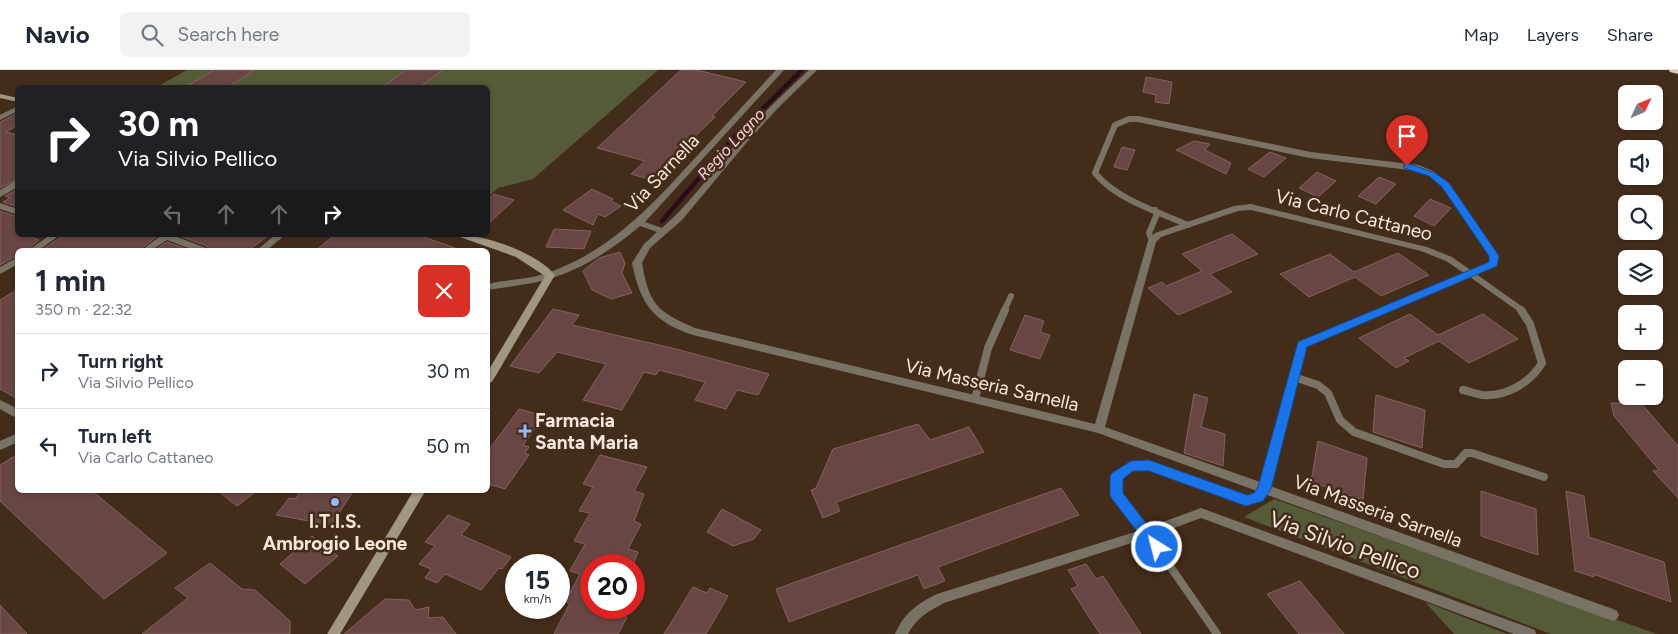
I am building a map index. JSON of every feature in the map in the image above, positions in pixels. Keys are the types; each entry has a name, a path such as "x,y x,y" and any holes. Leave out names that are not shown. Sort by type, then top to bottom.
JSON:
{"highway":[{"path":"1674,70 1678,71"}],"street":[{"name":"Via Sarnella","path":"490,287 550,275 607,246 640,223 780,70"},
{"name":"Via Masseria Sarnella","path":"813,70 775,106 744,140 676,222 662,231 647,246 637,263 644,296 651,307 670,322 693,332 1099,429 1613,615"},
{"path":"0,96 15,99"},
{"path":"0,118 15,110"},
{"path":"0,194 15,185"},
{"path":"0,206 15,211"},
{"name":"Via Carlo Cattaneo","path":"1152,240 1158,235 1237,208 1251,207 1424,249 1449,259 1472,274"},
{"path":"640,223 662,231"},
{"path":"36,248 53,237"},
{"path":"149,248 164,237"},
{"path":"168,237 198,248"},
{"path":"264,248 278,237"},
{"path":"469,237 510,250 535,262 550,275 490,376"},
{"path":"1099,429 1152,240"},
{"path":"0,271 15,262"},
{"path":"1264,489 1302,345 1472,274"},
{"path":"0,404 15,413"},
{"path":"0,446 15,438"},
{"name":"Via Silvio Pellico","path":"1147,533 1117,495 1117,476 1131,466 1149,465 1246,501 1259,497 1264,489"},
{"path":"333,634 418,493"},
{"name":"Via Silvio Pellico","path":"901,634 905,624 918,610 941,598 1147,533 1200,513 1530,634"}],"lane":[{"path":"1188,225 1113,190 1098,179 1095,173 1115,126 1120,122 1138,119 1310,155 1344,161 1407,166 1432,174 1445,185 1494,256 1494,264 1472,274 1523,311 1530,324 1542,364 1538,372 1515,388 1481,395 1463,390"},
{"path":"1152,240 1149,234 1157,214 1155,210"},
{"path":"975,399 988,348 1011,296"},
{"path":"1294,377 1318,385 1328,393 1340,420 1354,432 1374,441 1444,464 1456,464 1466,453 1472,453 1544,477"},
{"path":"1147,533 1218,634"}],"green space":[{"path":"187,70 658,70 533,179 498,188 490,195 490,85 160,85"},
{"path":"1274,499 1657,634 1551,634 1244,517"},
{"path":"1425,602 1507,634 1454,634"}],"building":[{"path":"214,70 255,70 231,85 189,85"},
{"path":"406,70 443,70 422,85 385,85"},
{"path":"681,70 697,70 746,82 712,116 715,117 686,145 691,146 655,181 631,174 645,161 597,148"},
{"path":"1146,77 1172,82 1169,104 1155,102 1156,95 1143,92"},
{"path":"15,114 15,127 6,132 15,134 15,180 0,188 0,122"},
{"path":"1194,141 1210,144 1205,150 1231,163 1226,174 1176,150"},
{"path":"1122,147 1135,150 1127,170 1114,167"},
{"path":"1270,152 1286,158 1264,177 1248,169"},
{"path":"1317,172 1336,181 1318,197 1299,188"},
{"path":"1379,177 1396,184 1376,204 1358,196"},
{"path":"592,189 613,199 611,201 621,206 605,217 598,214 593,225 563,210"},
{"path":"15,191 15,206 3,202 10,198 5,196"},
{"path":"494,194 514,200 490,222 490,198"},
{"path":"1430,199 1451,208 1434,226 1414,216"},
{"path":"0,211 15,216 15,237 31,237 39,240 29,248 15,248 15,257 0,265"},
{"path":"554,229 591,231 584,249 546,247"},
{"path":"1232,234 1258,254 1210,274 1232,292 1178,315 1148,288 1162,282 1166,286 1202,271 1182,254"},
{"path":"61,237 156,237 142,248 45,248"},
{"path":"182,237 266,237 252,248 208,248"},
{"path":"332,237 424,237 455,248 319,248"},
{"path":"167,242 184,248 158,248"},
{"path":"620,252 625,263 622,273 632,293 611,299 592,290 583,271 599,258"},
{"path":"1398,253 1429,275 1381,296 1355,277 1309,297 1280,274 1330,254 1354,272"},
{"path":"15,291 15,397 0,389 0,300"},
{"path":"553,309 579,315 572,325 672,348 769,374 758,395 737,390 726,409 695,400 705,382 659,370 656,375 644,372 622,410 583,400 606,364 557,352 539,373 510,366"},
{"path":"1410,314 1438,335 1483,314 1518,339 1469,363 1439,341 1404,358 1409,361 1396,368 1359,338"},
{"path":"1025,315 1044,321 1040,332 1050,335 1040,359 1010,350"},
{"path":"1194,394 1208,398 1201,427 1225,434 1223,466 1184,453"},
{"path":"1376,395 1425,410 1422,448 1373,432"},
{"path":"1611,403 1618,403 1618,405 1643,405 1678,446 1678,498 1653,471 1659,470 1614,416"},
{"path":"519,409 544,416 523,445 529,447 525,453 529,455 505,489 490,485 490,448"},
{"path":"918,424 930,440 969,427 984,452 836,502 840,511 823,518 811,490 816,488 833,449"},
{"path":"1318,441 1367,458 1363,500 1311,482"},
{"path":"600,455 647,467 634,491 644,494 634,521 641,524 628,549 638,552 637,554 580,554 580,574 570,571 585,544 574,541 590,513 579,511 593,487 583,484"},
{"path":"15,456 15,493 95,493 167,553 104,599 0,501 0,465"},
{"path":"1061,488 1079,515 938,567 945,581 924,589 918,575 789,622 776,589"},
{"path":"1481,491 1536,509 1538,555 1481,536"},
{"path":"1566,491 1584,496 1589,537 1664,562 1671,602 1593,574 1594,577 1575,571"},
{"path":"221,493 254,493 237,506"},
{"path":"299,493 352,493 331,525 276,515 289,498 295,499"},
{"path":"722,509 761,530 754,539 733,546 707,532"},
{"path":"448,515 470,524 461,535 505,554 505,565 502,569 499,568 481,590 445,574 437,583 425,578 431,569 419,564 435,546 425,542"},
{"path":"312,536 338,556 305,584 280,564"},
{"path":"210,563 242,589 255,590 290,621 290,634 142,634 188,598 175,588"},
{"path":"1086,564 1096,579 1103,576 1141,634 1100,634 1071,589 1078,586 1068,570"},
{"path":"580,574 580,619 626,619 618,634 554,634 562,619 570,619 570,593"},
{"path":"1300,581 1344,634 1299,634 1267,594"},
{"path":"693,587 707,593 710,588 728,596 706,634 664,634"},
{"path":"385,599 409,600 415,610 429,607 428,618 443,617 456,634 344,634"},
{"path":"0,605 27,634 0,634"}],"waterway":[{"name":"Regio Lagno","path":"662,221 737,134 802,70"}],"place":[{"name":"Farmacia Santa Maria","path":"525,431"},
{"name":"I.T.I.S. Ambrogio Leone","path":"335,502"}],"route":[{"path":"1157,547 1117,495 1117,476 1131,466 1149,465 1246,501 1259,497 1264,489 1302,345 1494,264 1494,256 1445,185 1432,174 1407,166"}]}
